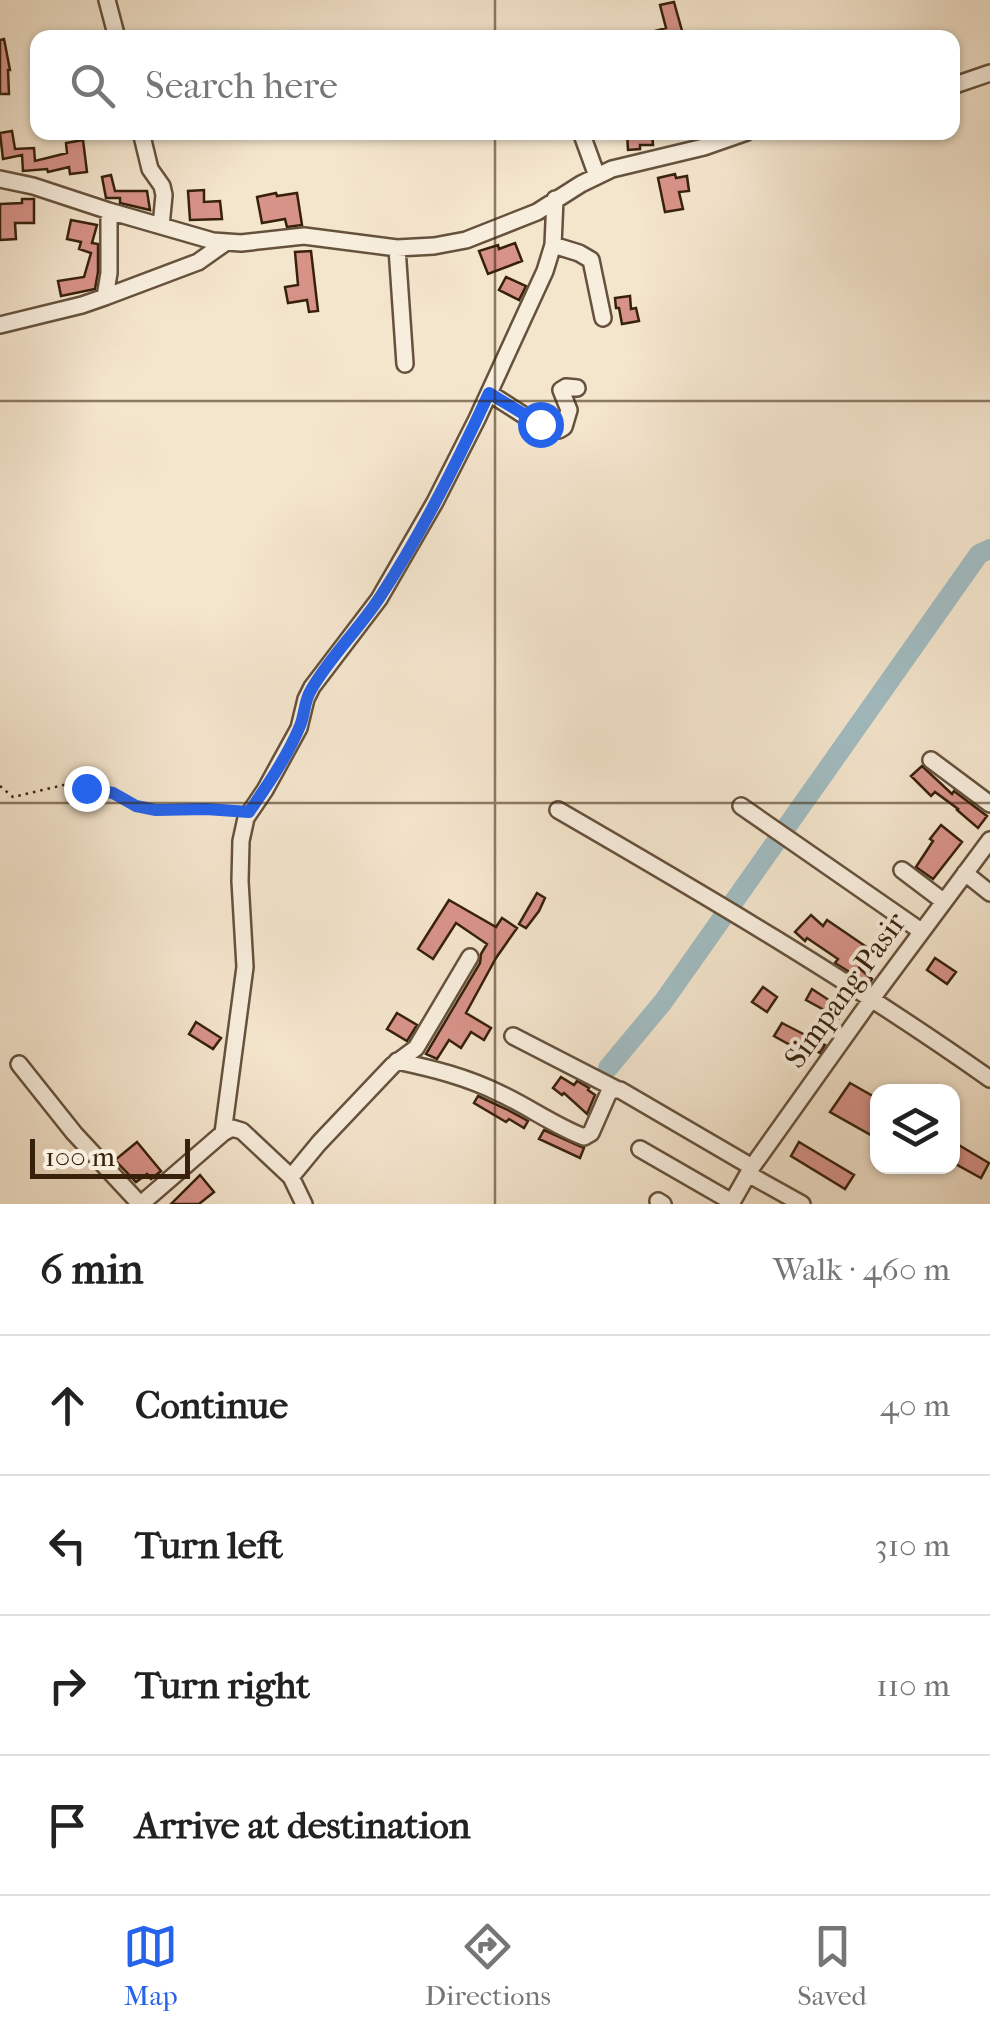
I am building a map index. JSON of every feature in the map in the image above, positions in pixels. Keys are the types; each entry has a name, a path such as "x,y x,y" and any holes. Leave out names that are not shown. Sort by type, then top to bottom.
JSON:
{"street":[{"path":"107,0 115,30"},
{"path":"960,83 990,72"},
{"path":"143,140 150,169 164,194 161,226"},
{"path":"584,140 597,176"},
{"path":"1,177 226,242 304,236 397,248 466,240 536,212 597,176 724,140"},
{"path":"224,1132 245,967 240,881 243,829 249,812 300,728 312,687 355,633 394,574 455,464 545,271 553,245 555,199"},
{"path":"106,297 110,211"},
{"path":"0,325 106,297 198,262 226,242"},
{"path":"553,245 579,252 591,260 603,318"},
{"path":"397,248 404,364"},
{"path":"489,393 528,418 560,430 566,424 569,410 561,390 566,386 577,388"},
{"path":"931,760 990,804"},
{"path":"741,806 921,930"},
{"path":"558,810 735,913 990,1079"},
{"name":"Simpang Pasir","path":"732,1203 750,1171 871,1000 990,840"},
{"path":"902,870 944,901"},
{"path":"965,873 990,893"},
{"path":"291,1177 318,1143 423,1040 470,957"},
{"path":"514,1036 624,1091 802,1204"},
{"path":"397,1062 469,1080 584,1137 591,1133 609,1092 616,1089"},
{"path":"20,1064 74,1133 140,1204 232,1128 242,1130 291,1177 304,1204"},
{"path":"640,1149 732,1203"}],"path":[{"path":"0,786 13,798 68,784 113,793 146,809 249,812"}],"building":[{"path":"674,2 682,30 659,30 666,28 660,5"},
{"path":"4,39 10,70 9,94 0,94 0,40"},
{"path":"12,131 15,149 34,148 35,161 67,153 66,143 83,140 87,172 70,174 69,167 48,172 23,171 22,155 3,159 0,133"},
{"path":"627,140 653,140 653,145 628,150"},
{"path":"675,174 676,178 687,176 689,191 679,192 683,209 665,212 658,178"},
{"path":"111,175 115,191 147,191 150,210 120,203 120,198 106,198 102,177"},
{"path":"204,190 204,202 220,201 222,219 190,220 188,191"},
{"path":"297,193 302,225 287,227 285,219 262,223 257,197"},
{"path":"22,199 34,199 34,223 15,223 16,239 0,240 0,204 22,203"},
{"path":"71,220 97,225 92,243 98,244 98,272 95,289 61,296 58,281 84,277 91,253 79,249 81,242 67,239"},
{"path":"515,243 522,261 488,274 479,251"},
{"path":"311,251 318,311 309,312 307,300 288,303 285,287 298,285 295,252"},
{"path":"506,277 526,286 519,300 499,290"},
{"path":"630,296 631,309 636,308 639,321 622,324 615,298"},
{"path":"922,766 952,794 954,791 987,816 978,828 935,792 931,796 911,776"},
{"path":"941,825 962,842 933,879 916,867"},
{"path":"537,893 545,898 526,928 519,924"},
{"path":"449,900 496,927 502,918 517,928 466,1013 491,1028 484,1040 471,1032 461,1048 449,1040 437,1059 426,1054 480,963 487,944 456,923 433,959 418,949"},
{"path":"811,915 823,926 827,920 871,950 859,968 872,979 869,984 795,932"},
{"path":"935,958 956,972 947,984 927,970"},
{"path":"763,987 777,997 767,1012 752,1002"},
{"path":"812,989 844,1010 839,1018 806,1000"},
{"path":"397,1013 417,1025 407,1041 387,1029"},
{"path":"196,1022 221,1038 213,1049 189,1034"},
{"path":"782,1023 825,1045 820,1053 805,1044 801,1051 774,1036"},
{"path":"561,1077 574,1085 577,1081 595,1095 587,1114 553,1088"},
{"path":"850,1083 870,1094 870,1134 830,1112"},
{"path":"478,1096 528,1121 524,1128 474,1103"},
{"path":"544,1130 584,1148 580,1158 539,1139"},
{"path":"137,1142 161,1171 151,1179 147,1174 136,1182 115,1160"},
{"path":"799,1142 854,1175 845,1189 791,1156"},
{"path":"960,1146 989,1163 981,1178 960,1166"},
{"path":"200,1175 214,1192 199,1204 171,1204"}],"waterway":[{"path":"608,1068 663,1002 979,554 990,549"}],"route":[{"path":"86,788 113,793 136,806 156,810 249,812 300,728 312,687 355,633 394,574 489,393 540,424"}]}
